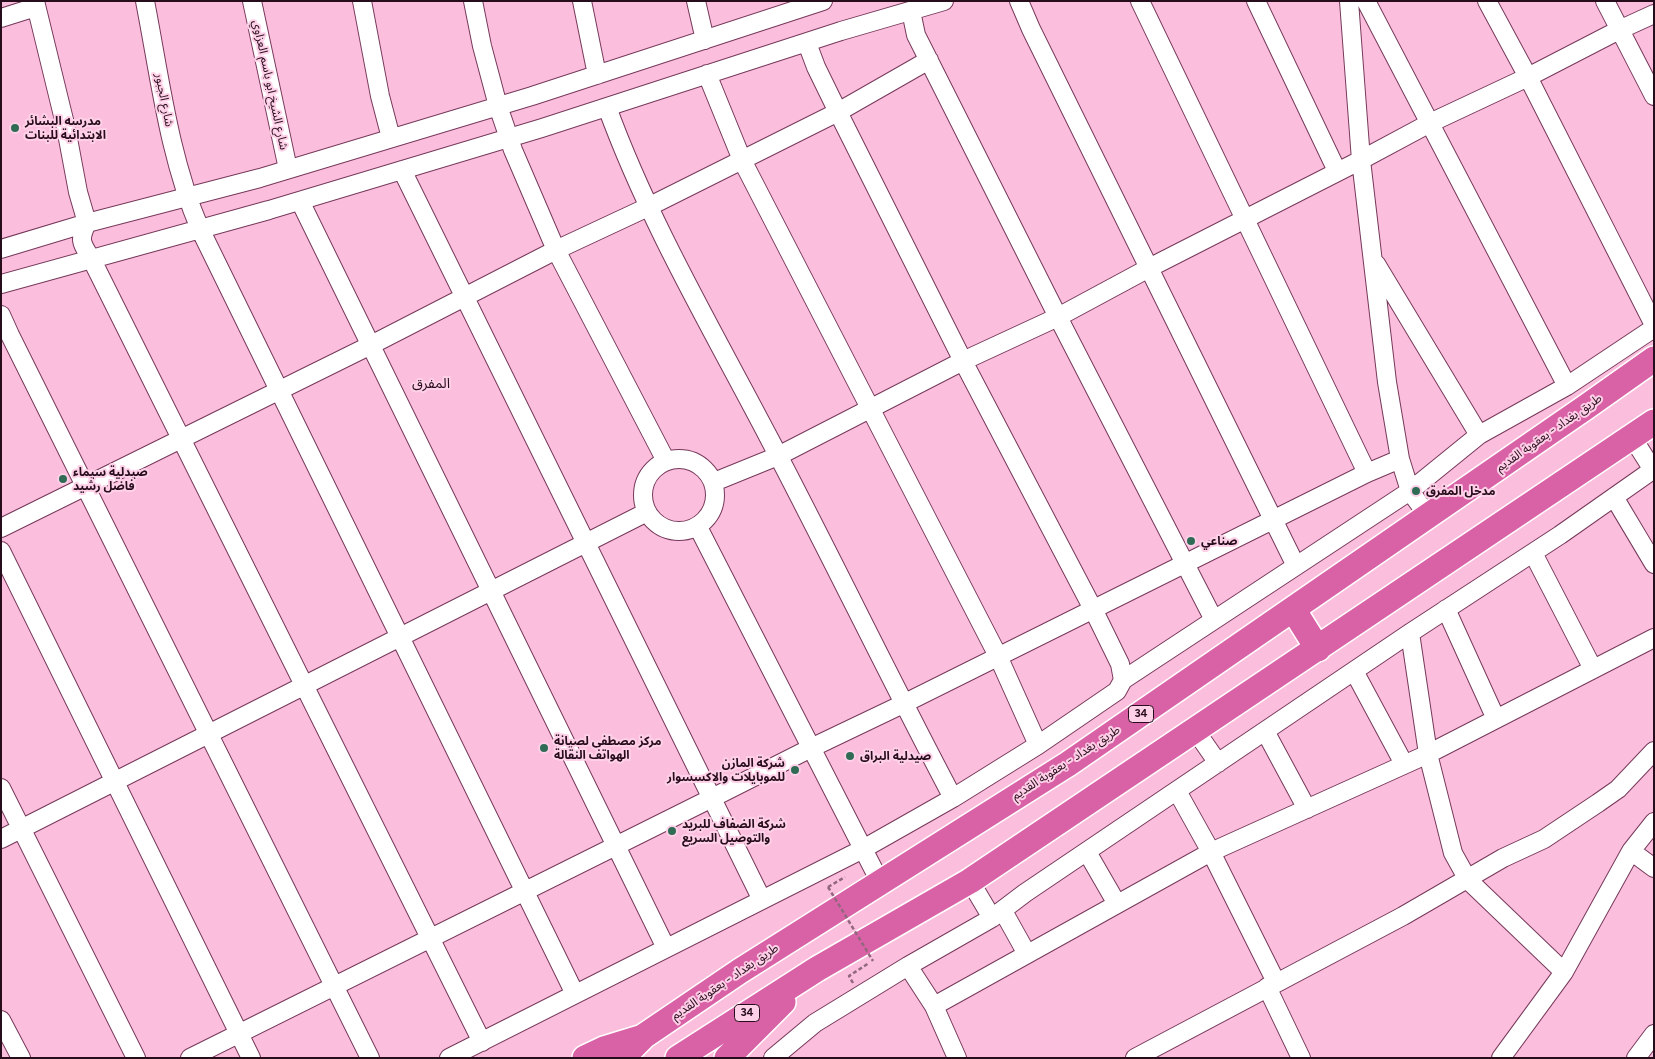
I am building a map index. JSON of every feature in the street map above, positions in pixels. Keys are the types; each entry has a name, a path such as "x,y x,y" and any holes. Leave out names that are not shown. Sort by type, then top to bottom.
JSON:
{"highway":[{"name":"طريق بغداد - بعقوبة القديم","path":"622,1058 644,1036 740,971 1068,764 1654,359"},
{"name":"34","path":"678,1058 817,969 970,881 1654,422"},
{"path":"1293,609 1318,648"},
{"path":"727,1058 817,969"},
{"path":"586,1058 604,1049 644,1036"}],"street":[{"name":"شارع الجبور","path":"145,1 175,159 186,198 575,994"},
{"name":"شارع الشيخ ابو باسم العزاوي","path":"252,1 288,169"},
{"path":"362,1 380,96 391,138"},
{"path":"474,1 482,46 498,106 509,138 556,250 666,461"},
{"path":"582,1 597,74"},
{"path":"696,1 705,40"},
{"path":"1,249 288,169 498,106 705,40 805,5 824,1"},
{"path":"1,284 300,201 509,138 841,31 944,1"},
{"path":"1019,1 1031,29 1296,566"},
{"path":"1140,1 1367,473"},
{"path":"1256,1 1337,171"},
{"path":"1349,1 1361,160 1374,259 1386,382 1400,459 1410,491 1428,516"},
{"path":"1366,1 1567,386"},
{"path":"449,1058 863,849 953,798 1038,745 1117,691 1123,680 1410,491 1479,435 1567,386 1654,326 1528,77 1487,1"},
{"path":"1605,1 1654,96"},
{"path":"1,18 35,4 66,128 78,192 87,224 82,234 81,243 92,260 482,1042"},
{"path":"911,12 916,35 1214,620"},
{"path":"714,482 778,456 963,361 1058,317 1430,123 1528,77 1654,14"},
{"path":"807,43 816,67 838,112 963,361 1094,609 1120,664 1123,680"},
{"path":"1,528 371,346 556,250 648,207 838,112 929,60"},
{"path":"707,74 742,160 998,656 1038,745"},
{"path":"607,106 648,207 953,798"},
{"path":"402,170 762,900"},
{"path":"300,201 666,948"},
{"path":"1374,259 1479,435"},
{"path":"1,315 370,1058"},
{"path":"774,1058 815,1023 998,914 1354,670 1533,553 1654,469 1632,437"},
{"path":"677,458 689,459 708,472 714,482 716,492 712,512 706,521 698,527 679,532 670,530 653,520 647,512 643,493 645,482 653,470 666,461 677,458"},
{"path":"190,1058 811,748 1367,473 1400,459"},
{"path":"1614,497 1654,564"},
{"path":"1,839 647,512"},
{"path":"698,527 880,882"},
{"path":"1,551 251,1058"},
{"path":"1533,553 1593,669"},
{"path":"1446,610 1496,719"},
{"path":"1410,633 1428,754 1453,853 1468,880 1564,972"},
{"path":"934,1006 1210,852 1428,754 1654,638"},
{"path":"1354,670 1404,764"},
{"path":"1195,730 1218,763"},
{"path":"1265,731 1306,809"},
{"path":"1135,1058 1468,880 1503,858 1544,839 1618,788 1654,751"},
{"path":"1,788 136,1058"},
{"path":"1177,791 1210,852 1272,985 1301,1058"},
{"path":"1501,1058 1564,972 1631,851 1654,822"},
{"path":"1631,851 1654,868"},
{"path":"1087,852 1118,904"},
{"path":"970,881 998,914 1027,954"},
{"path":"908,966 934,1006 957,1058"},
{"path":"1,1020 21,1058"},
{"path":"1636,1058 1654,1034"}],"path":[{"path":"847,876 828,887 873,961 849,976"}],"place":[{"name":"مدرسه البشائر الابتدائية للبنات","path":"15,128"},
{"name":"صيدلية سيماء فاضل رشيد","path":"63,479"},
{"name":"مدخل المفرق","path":"1416,491"},
{"name":"صناعي","path":"1191,541"},
{"name":"مركز مصطفى لصيانة الهواتف النقالة","path":"544,748"},
{"name":"صيدلية البراق","path":"850,756"},
{"name":"شركة المازن للموبايلات والاكسسوار","path":"795,770"},
{"name":"شركة الضفاف للبريد والتوصيل السريع","path":"672,831"}],"district":[{"name":"المفرق","path":"431,384"}]}
